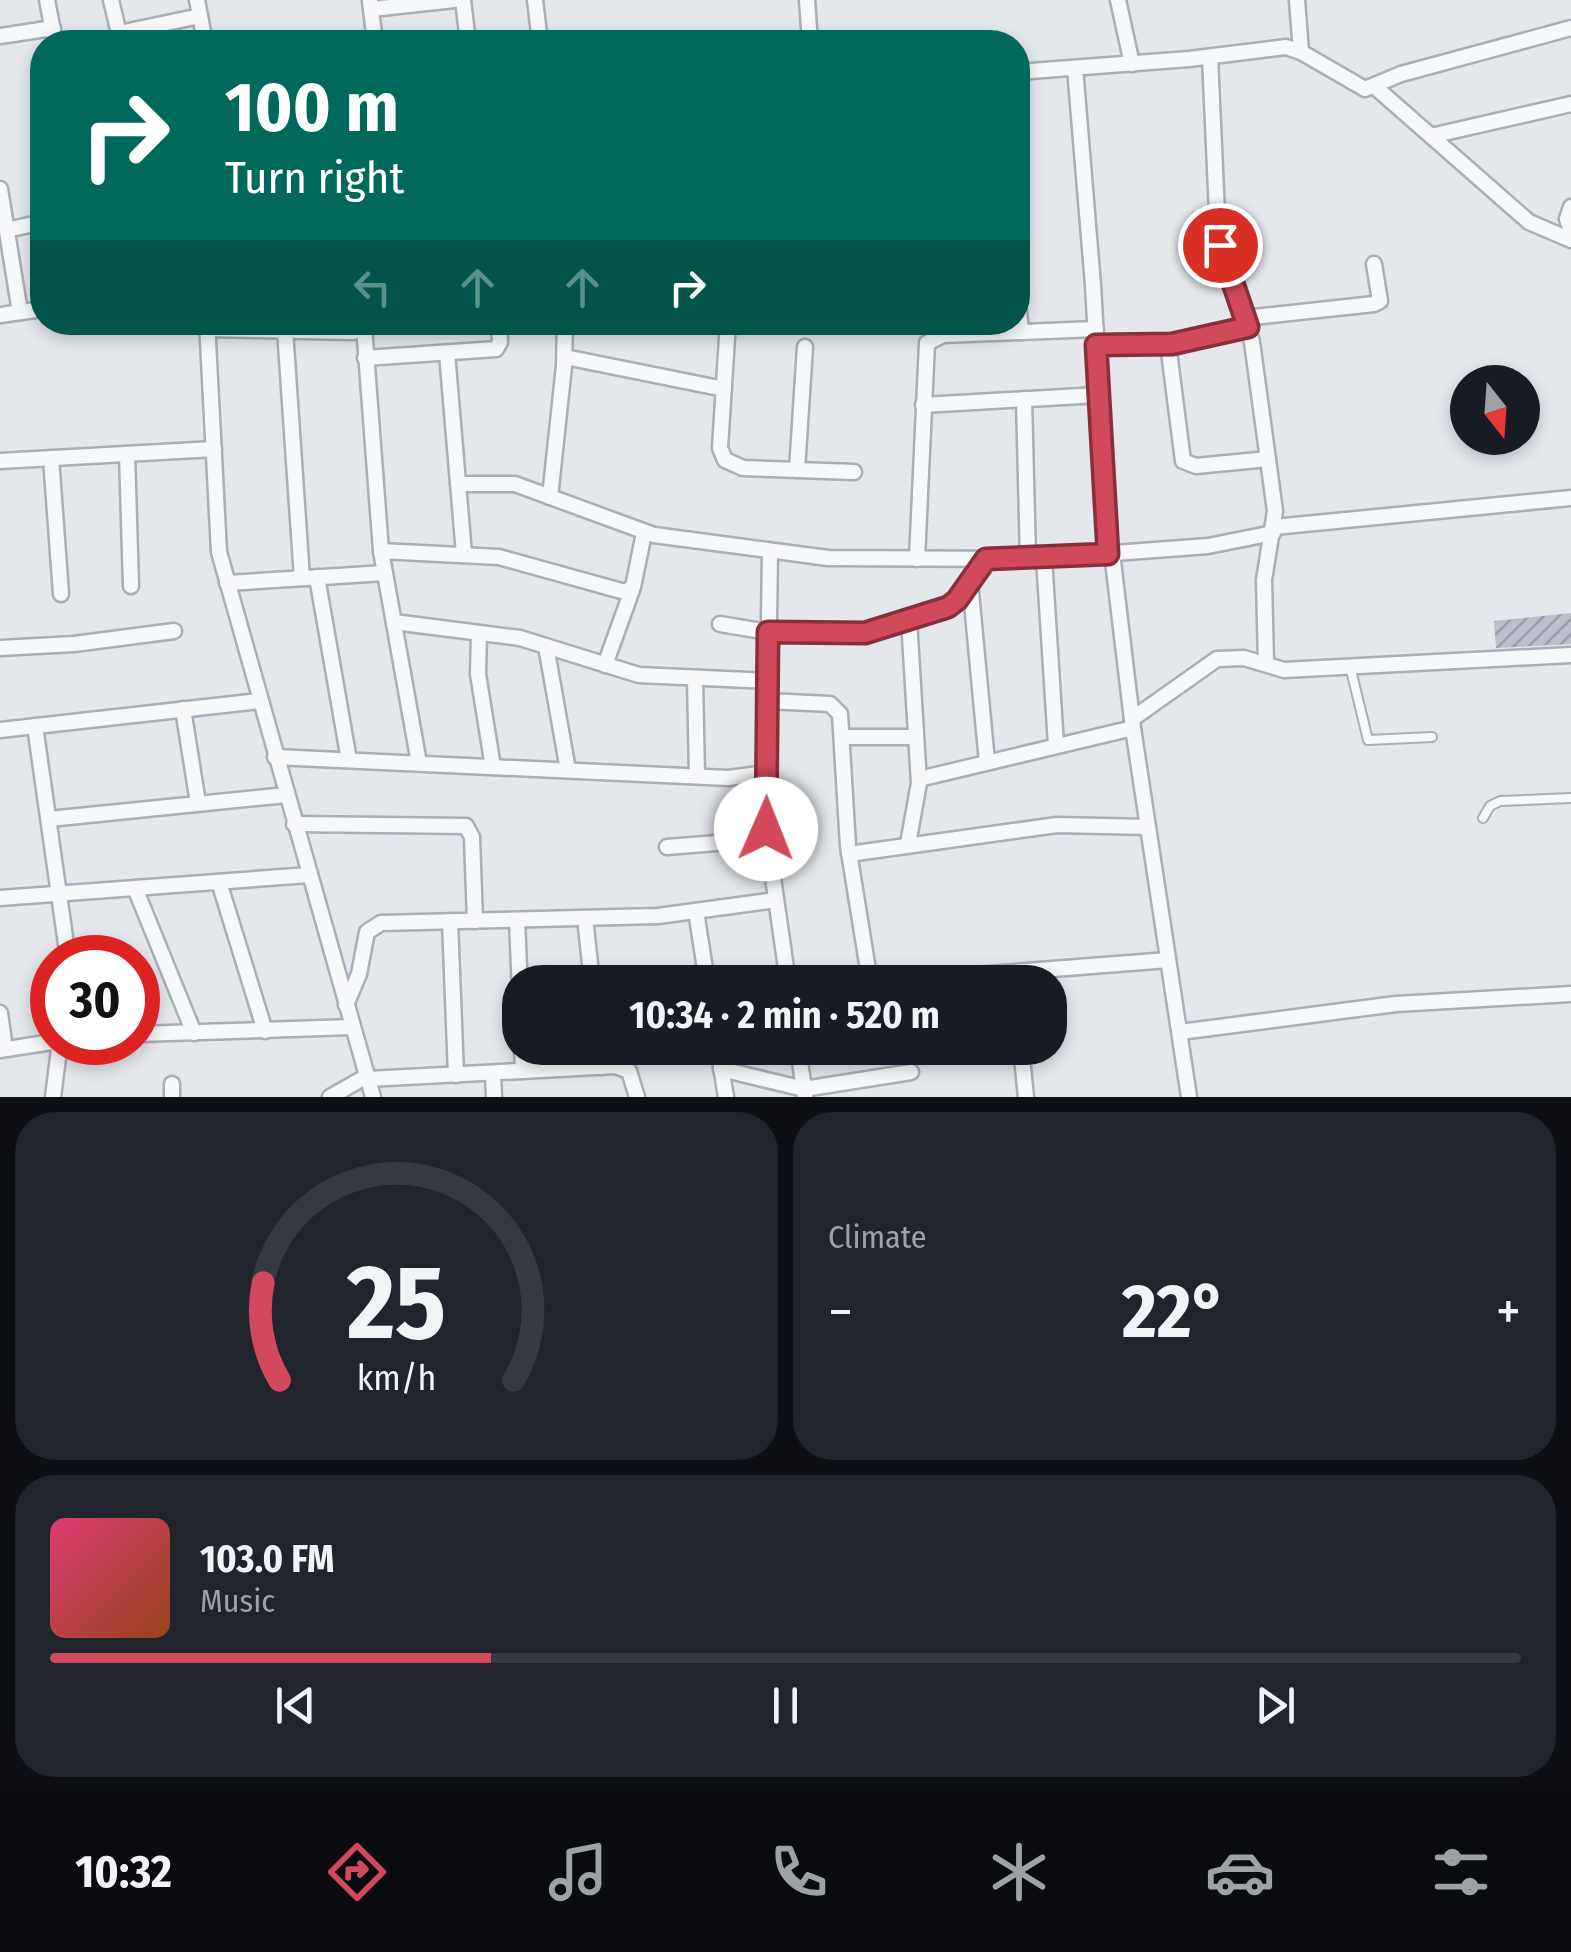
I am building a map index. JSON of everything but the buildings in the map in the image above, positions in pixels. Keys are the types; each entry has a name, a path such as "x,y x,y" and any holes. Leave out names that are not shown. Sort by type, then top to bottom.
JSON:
{"street":[{"path":"47,0 53,30"},
{"path":"112,0 118,30"},
{"path":"197,0 203,30"},
{"path":"374,30 371,5 454,0"},
{"path":"463,0 467,30"},
{"path":"536,0 539,30"},
{"path":"807,0 809,30"},
{"path":"1118,0 1132,64"},
{"path":"1297,0 1301,52"},
{"path":"149,30 200,16"},
{"path":"1030,71 1286,47 1359,88 1571,28"},
{"path":"0,36 30,35"},
{"path":"1210,56 1218,236 1247,323 1268,459 1274,530 1264,580 1266,664"},
{"path":"1075,68 1110,553 1189,1097"},
{"path":"1374,86 1534,226 1571,240"},
{"path":"1431,136 1571,104"},
{"path":"0,194 20,312"},
{"path":"1571,207 1567,219 1571,232"},
{"path":"7,230 30,225"},
{"path":"1030,333 1168,344 1247,323 1374,304 1380,301 1381,294 1374,264"},
{"path":"0,315 30,311"},
{"path":"208,335 219,552 373,1097"},
{"path":"286,335 309,578 349,760"},
{"path":"366,335 381,551 420,764"},
{"path":"365,358 496,349 500,335"},
{"path":"550,496 564,335"},
{"path":"727,335 720,448 725,460 743,468 854,472"},
{"path":"918,559 925,350 934,338 978,335"},
{"path":"1168,344 1183,461 1196,466 1268,459"},
{"path":"797,470 805,347"},
{"path":"447,352 464,554"},
{"path":"564,357 724,389"},
{"path":"923,405 1099,395"},
{"path":"1024,399 1028,559"},
{"path":"0,461 214,449"},
{"path":"127,454 131,586"},
{"path":"51,458 60,594"},
{"path":"458,484 514,484 644,533 837,559 1028,559 1208,546 1274,530 1571,498"},
{"path":"605,665 632,590 644,533"},
{"path":"381,551 500,557 626,592 632,590"},
{"path":"770,551 767,839 786,965"},
{"path":"1044,558 1056,745"},
{"path":"720,624 768,632 865,633 948,607 986,559"},
{"path":"227,583 385,573"},
{"path":"970,582 987,762"},
{"path":"908,844 918,779 909,620"},
{"path":"394,622 546,646 639,675 767,680"},
{"path":"0,648 74,644 174,631"},
{"path":"479,633 478,674 493,767"},
{"path":"546,646 568,770"},
{"path":"918,779 1132,724 1218,659 1244,658 1284,670 1571,655"},
{"path":"694,678 696,776"},
{"path":"0,730 259,701"},
{"path":"767,701 835,705 840,714 849,854 867,965"},
{"path":"183,709 198,804"},
{"path":"34,726 65,935"},
{"path":"842,737 914,736"},
{"path":"275,757 728,778 766,773"},
{"path":"49,819 286,795"},
{"path":"294,824 466,826 472,837 475,921"},
{"path":"849,854 1057,824 1148,827"},
{"path":"667,847 767,839"},
{"path":"0,898 309,875"},
{"path":"219,882 265,1030"},
{"path":"135,888 194,1033"},
{"path":"346,1005 360,974 365,938 374,926 696,911 776,900"},
{"path":"696,911 704,965"},
{"path":"585,918 590,965"},
{"path":"517,920 519,965"},
{"path":"450,922 456,1075"},
{"path":"1067,971 1168,960"},
{"path":"1180,1032 1387,1005 1571,994"},
{"path":"0,1013 2,1049 30,1045"},
{"path":"160,1034 352,1026"},
{"path":"54,1097 55,1065"},
{"path":"523,1065 524,1071"},
{"path":"720,1065 726,1097"},
{"path":"800,1065 804,1093"},
{"path":"1023,1065 1026,1097"},
{"path":"330,1097 367,1078 616,1066 629,1071 638,1097"},
{"path":"721,1069 804,1093 912,1072"},
{"path":"493,1073 494,1097"}],"lane":[{"path":"1350,666 1368,740 1432,736"},
{"path":"1484,818 1490,806 1500,801 1571,798"}],"route":[{"path":"766,829 768,632 872,632 948,607 986,559 1108,554 1096,345 1172,344 1248,327 1220,245"}]}
